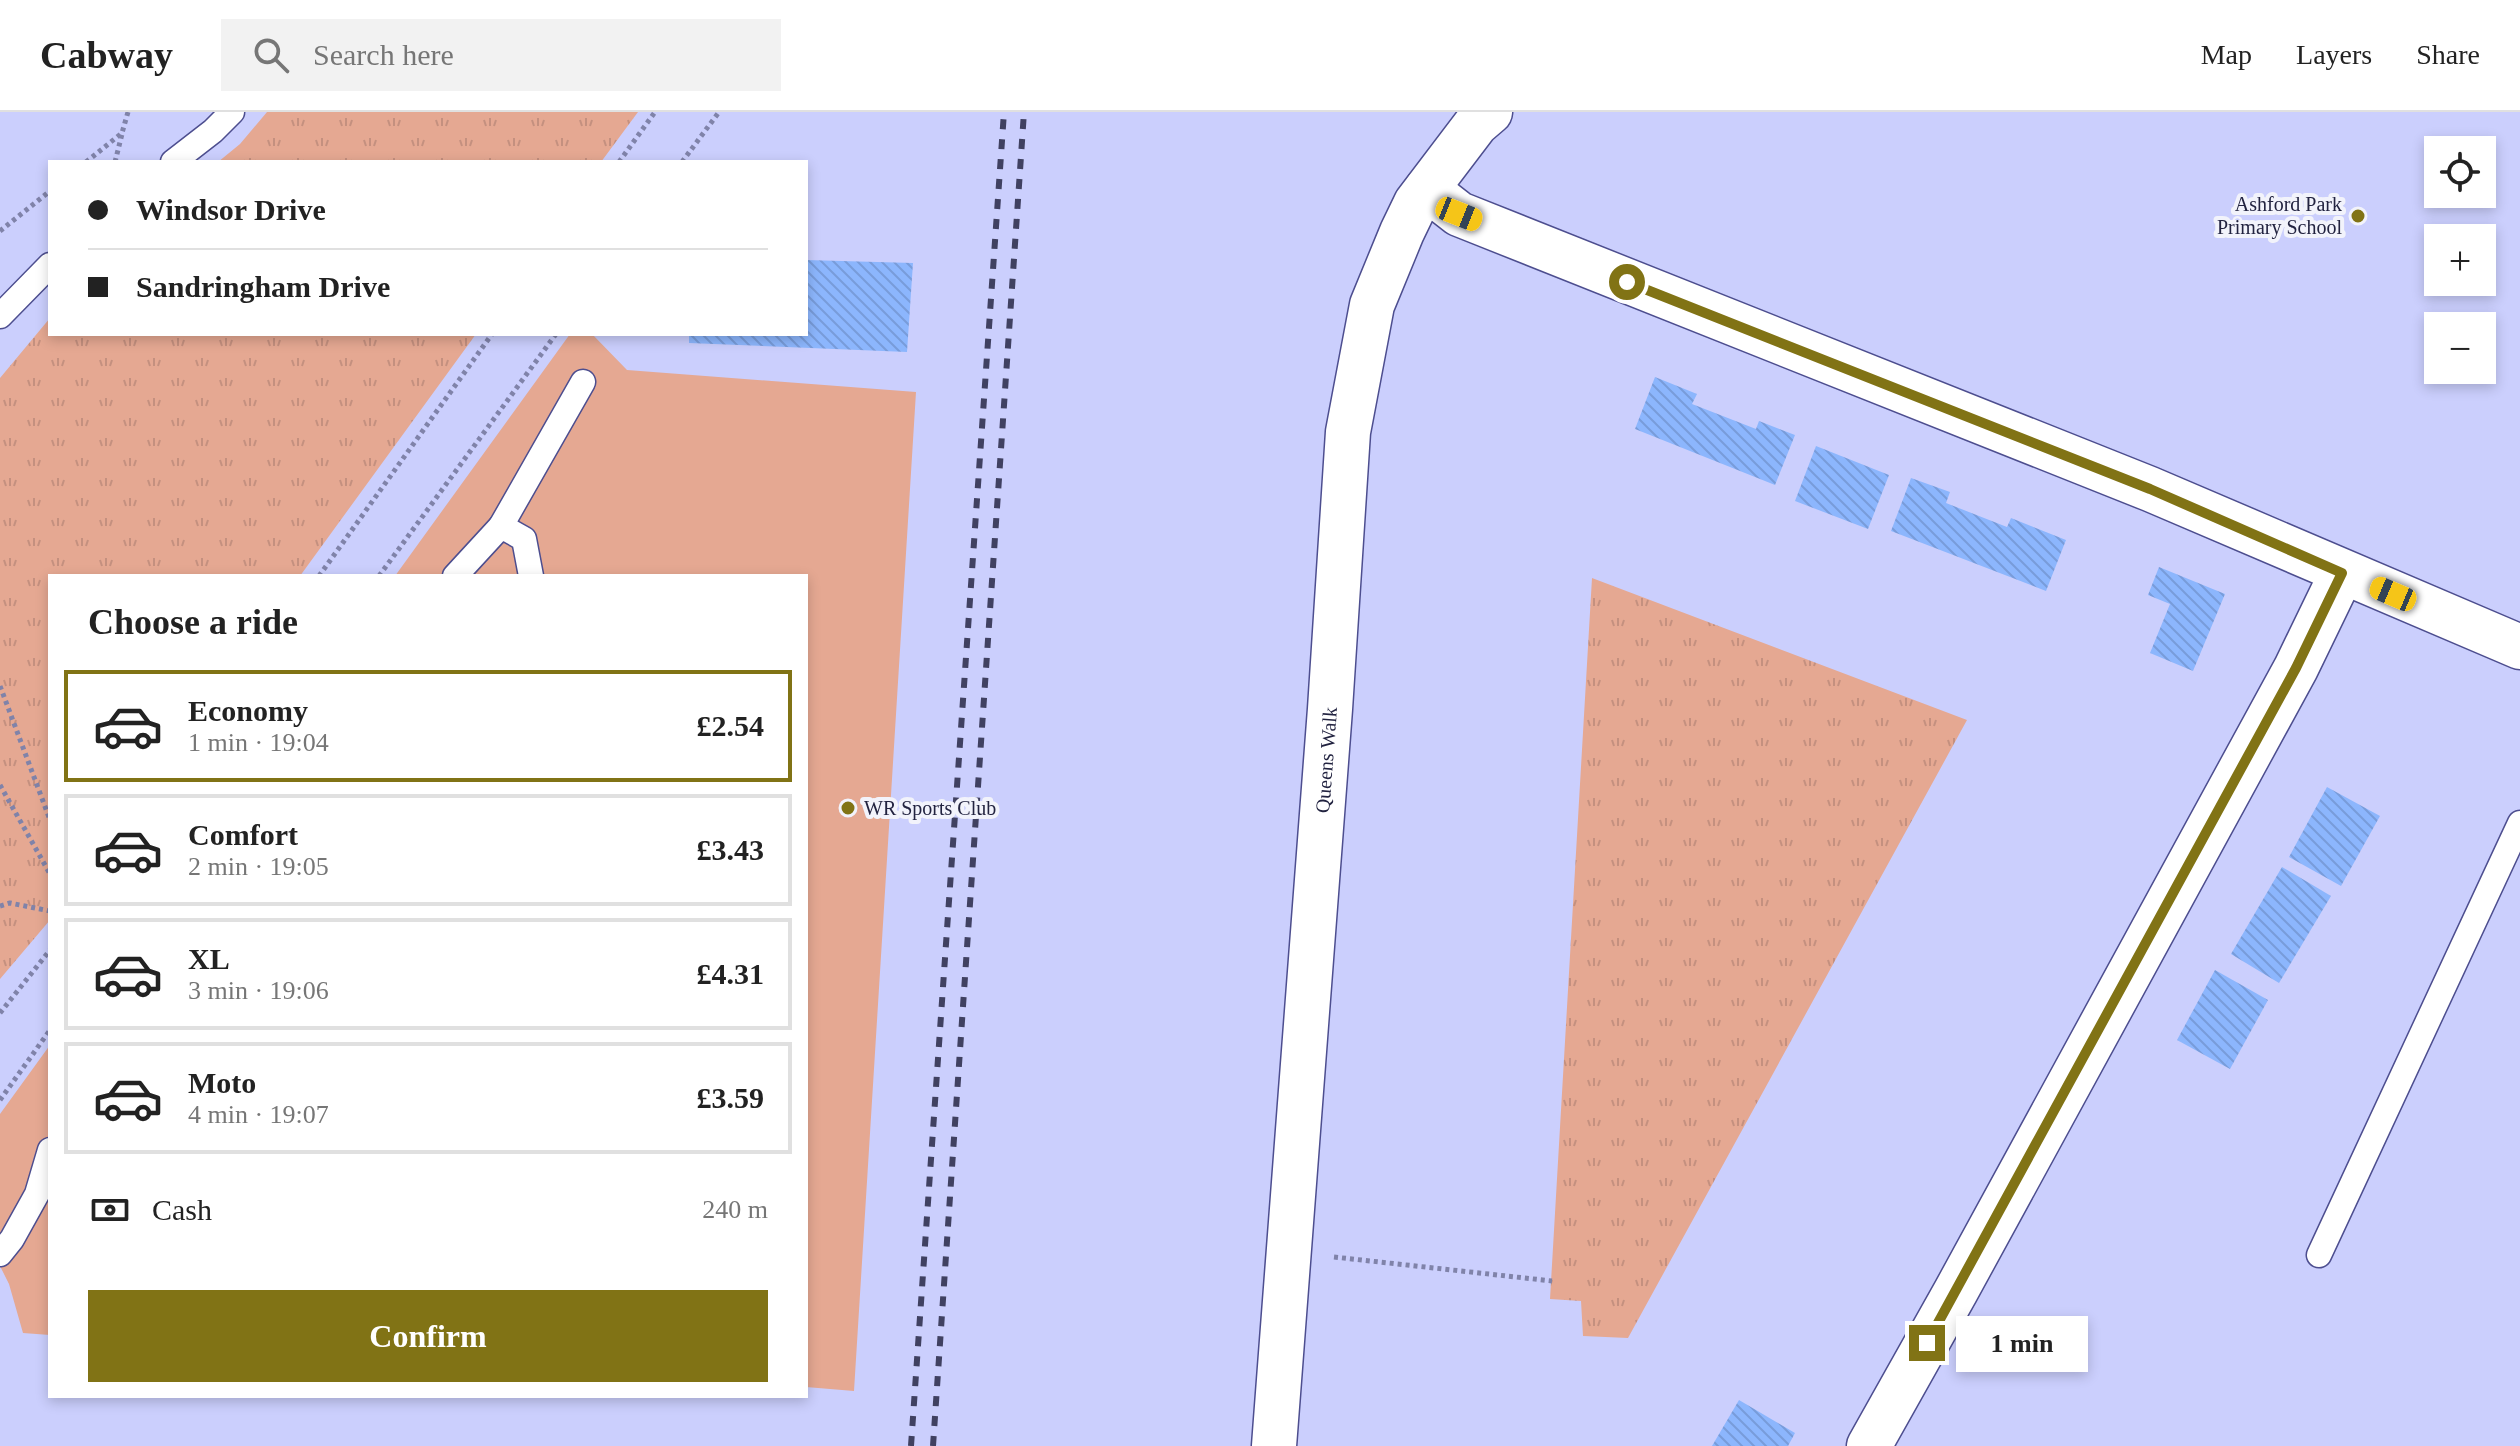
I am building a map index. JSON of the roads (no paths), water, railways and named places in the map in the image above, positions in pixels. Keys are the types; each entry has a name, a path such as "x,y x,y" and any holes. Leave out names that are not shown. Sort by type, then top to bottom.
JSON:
{"street":[{"name":"Queens Walk","path":"1274,1446 1348,432 1372,305 1402,232 1416,203 1476,124 1490,112"},
{"path":"1427,189 1459,214 2150,489 2520,647"},
{"path":"1869,1446 2296,668 2342,573"}],"lane":[{"path":"176,160 232,112"},
{"path":"0,316 48,267"},
{"path":"457,574 501,526 583,382"},
{"path":"501,526 524,539 531,574"},
{"path":"2319,1255 2520,823"},
{"path":"0,1254 37,1194 48,1157"}],"railway":[{"path":"911,1446 1004,112"},
{"path":"933,1446 1024,112"}],"place":[{"name":"Ashford Park Primary School","path":"2358,216"},
{"name":"WR Sports Club","path":"848,808"}]}
